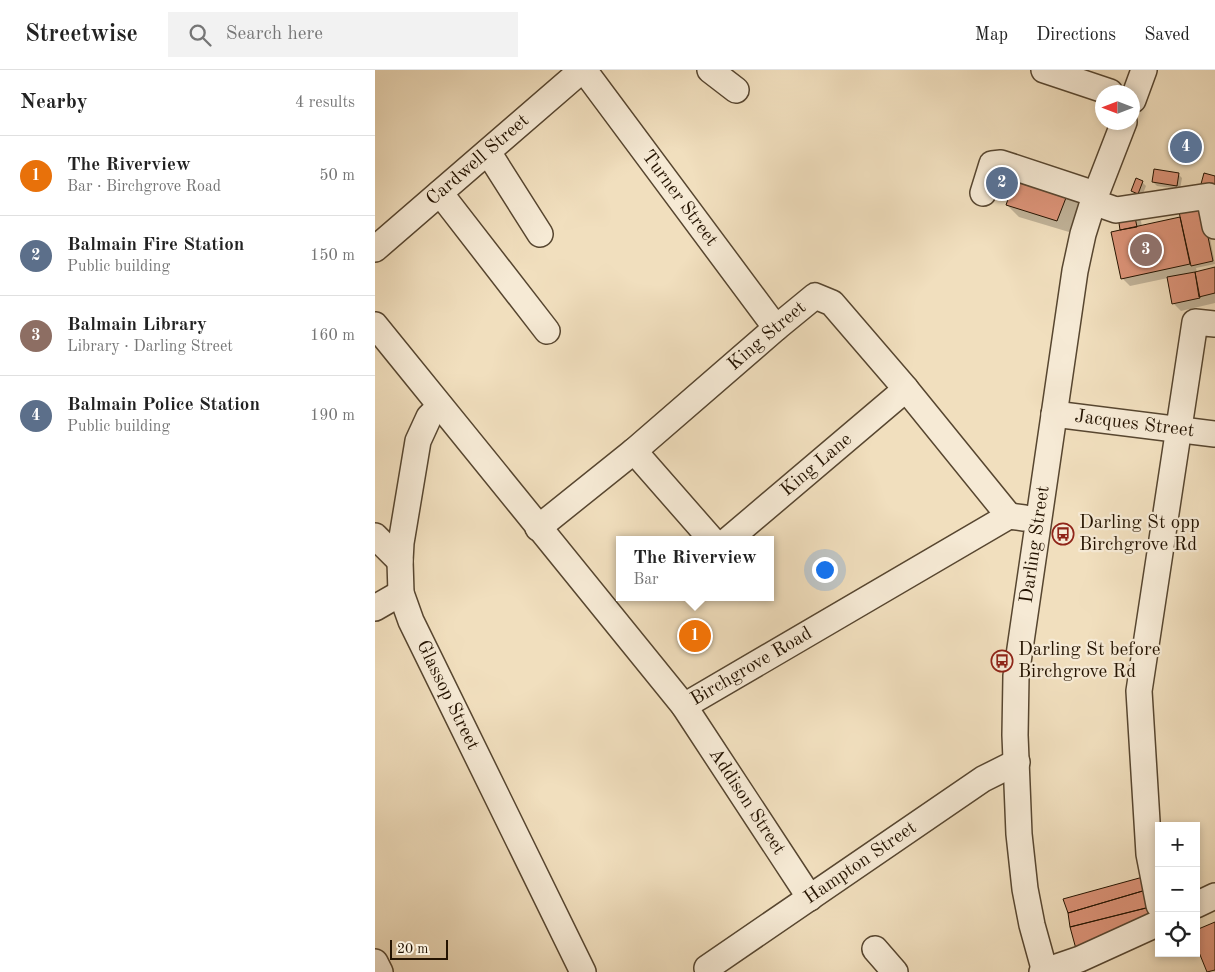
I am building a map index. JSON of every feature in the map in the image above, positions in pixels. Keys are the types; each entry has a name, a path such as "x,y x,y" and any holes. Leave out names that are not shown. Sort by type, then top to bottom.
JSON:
{"street":[{"name":"Cardwell Street","path":"375,249 583,70"},
{"name":"Turner Street","path":"583,70 775,328"},
{"path":"710,70 736,90"},
{"path":"1044,70 1095,87"},
{"path":"1138,85 1144,70"},
{"name":"Darling Street","path":"1044,972 1025,889 1019,834 1015,736 1016,676 1075,271 1083,234 1094,198 1121,130"},
{"path":"488,152 540,234"},
{"path":"983,193 992,164 1001,163 1094,198 1116,210 1209,196 1215,226"},
{"path":"440,193 547,331"},
{"name":"King Street","path":"538,528 633,451 775,328 815,296 832,303 906,389 1009,516"},
{"path":"1155,885 1149,854 1139,691 1178,430 1205,323"},
{"name":"Birchgrove Road","path":"375,325 684,706 1009,516"},
{"name":"King Lane","path":"733,536 906,389"},
{"name":"Glassop Street","path":"440,406 429,417 418,440 400,561 401,593 411,622 583,972"},
{"name":"Jacques Street","path":"1054,414 1215,434"},
{"path":"633,451 708,536"},
{"path":"1009,516 1038,521"},
{"path":"375,536 400,561"},
{"path":"375,608 401,593"},
{"name":"Addison Street","path":"684,706 810,898"},
{"name":"Hampton Street","path":"707,968 983,779 1017,762"},
{"path":"1200,903 1215,896"},
{"path":"1044,972 1081,959 1155,925"},
{"path":"875,949 895,972"},
{"path":"375,962 379,972"}],"building":[{"path":"1002,168 1069,190 1057,221 1006,205 1012,188 997,182"},
{"path":"1154,169 1179,173 1177,186 1152,182"},
{"path":"1204,173 1215,176 1215,187 1201,184"},
{"path":"1136,178 1143,181 1138,194 1131,191"},
{"path":"1202,208 1213,261 1191,266 1179,212"},
{"path":"1134,212 1137,227 1120,230 1118,216"},
{"path":"1180,217 1190,264 1121,279 1111,232"},
{"path":"1215,267 1215,293 1199,297 1195,272"},
{"path":"1195,272 1200,298 1172,304 1167,277"},
{"path":"1143,877 1146,890 1068,913 1063,899"},
{"path":"1146,890 1150,907 1070,927 1068,913"},
{"path":"1150,907 1153,918 1076,949 1070,927"},
{"path":"1215,922 1215,970 1207,972 1200,955 1200,928"}],"place":[{"name":"Balmain Police Station","path":"1186,147"},
{"name":"Balmain Fire Station","path":"1002,183"},
{"name":"Balmain Library","path":"1146,250"},
{"name":"Darling St opp Birchgrove Rd","path":"1063,534"},
{"name":"The Riverview","path":"695,636"},
{"name":"Darling St before Birchgrove Rd","path":"1002,661"}]}
